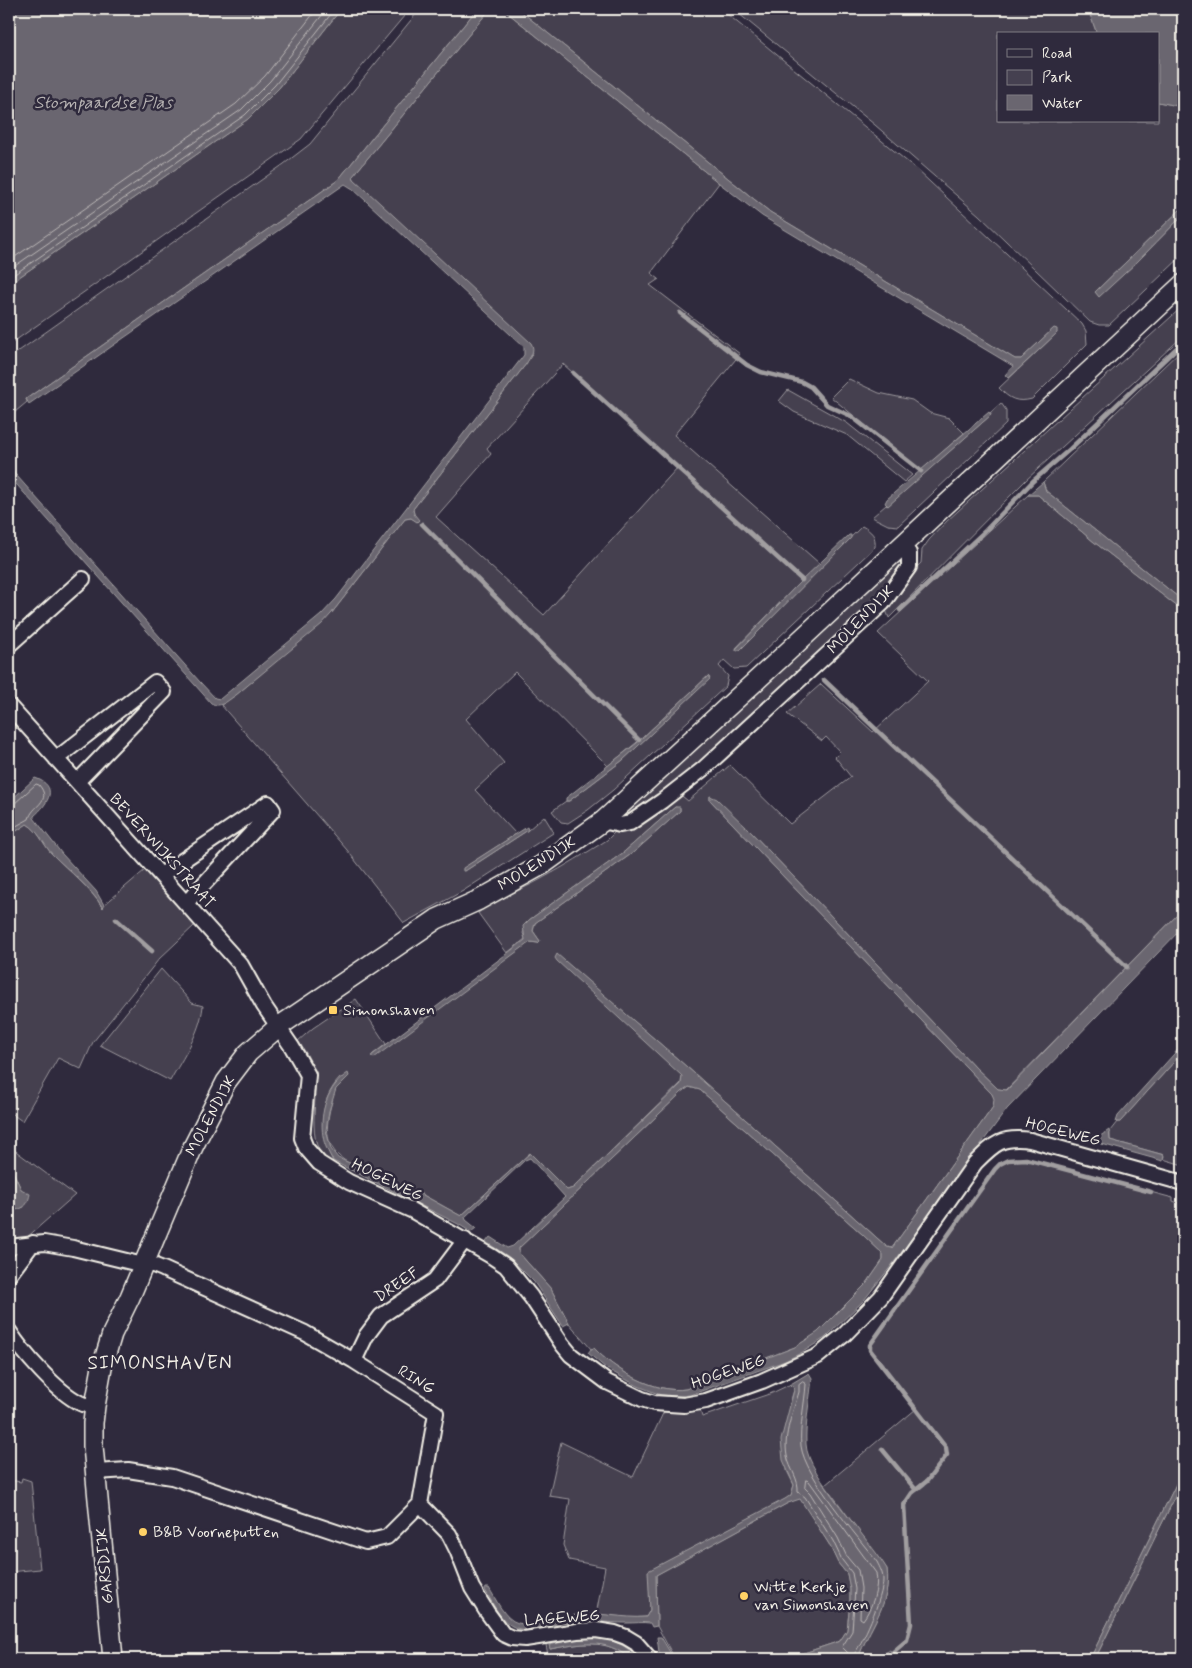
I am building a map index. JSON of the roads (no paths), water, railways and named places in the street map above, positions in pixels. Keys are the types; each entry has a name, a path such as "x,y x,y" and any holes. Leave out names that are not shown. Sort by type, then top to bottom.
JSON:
{"main road":[{"name":"MOLENDIJK","path":"96,1472 93,1423 102,1367 112,1334 193,1148 226,1082 248,1052 278,1028 437,919 479,900 542,865 604,821 1183,284"},
{"name":"GARSDIJK","path":"96,1472 113,1659"}],"street":[{"name":"MOLENDIJK","path":"604,821 620,824 630,823 703,769 780,700 883,603 909,567 909,553 902,546"},
{"path":"9,645 83,579"},
{"path":"56,759 155,682 164,692 78,782"},
{"name":"BEVERWIJKSTRAAT","path":"9,706 241,966 278,1028"},
{"path":"161,876 268,803 272,810 186,903"},
{"name":"HOGEWEG","path":"278,1028 292,1047 308,1075 302,1138 306,1148 319,1163 349,1182 411,1210 465,1240 506,1266 531,1297 562,1344 584,1365 608,1382 654,1403 684,1405 706,1400 762,1380 818,1356 845,1334 881,1297 975,1163 989,1148 1000,1141 1015,1138 1030,1140 1183,1183"},
{"name":"DREEF","path":"354,1361 366,1336 381,1316 435,1280 465,1240"},
{"name":"RING","path":"9,1247 44,1243 143,1265 153,1265 305,1333 354,1361 436,1413 420,1504"},
{"path":"9,1275 33,1244"},
{"path":"9,1331 21,1350 68,1396 82,1404 95,1406"},
{"path":"96,1472 128,1470 172,1476 366,1542 387,1538 420,1504"},
{"name":"LAGEWEG","path":"420,1504 449,1534 472,1588 503,1634 512,1638 525,1639 576,1631 596,1630 615,1633 636,1643 650,1659"}],"water":[{"name":"Stompaardse Plas","path":"9,9 341,9 279,88 248,119 9,284"},
{"path":"477,9 490,9 353,176 354,179 531,343 532,354 413,509 414,514 419,520 417,522 411,518 405,519 322,624 236,695 224,703 215,705 211,703 9,476 9,467 200,682 215,698 220,699 321,615 336,599 524,355 524,347 353,189 345,184 29,404 26,399 338,180"},
{"path":"503,9 518,9 770,212 1015,359 1021,359 1054,328 1057,329 1057,333 1009,378 1005,375 1013,366 762,216"},
{"path":"1088,9 1183,9 1183,107 1160,102 1160,32 1096,32"},
{"path":"1183,207 1183,215 1099,297 1095,292"},
{"path":"989,412 991,415 888,506 885,503 887,499"},
{"path":"1043,482 1046,491 1183,601 1183,611 1094,542 1038,495 1028,495"},
{"path":"851,535 851,538 740,650 735,650 798,584"},
{"path":"708,676 710,679 623,760 569,801 566,801 566,798 637,743"},
{"path":"35,778 47,785 49,795 44,806 34,818 62,854 96,891 104,905 103,908 85,886 52,854 31,827 27,824 9,836 9,802"},
{"path":"710,796 717,799 749,830 998,1089 1007,1090 1183,909 1183,927 1007,1109 892,1265 864,1300 825,1338 785,1361 690,1395 661,1395 638,1386 607,1369 588,1353 594,1348 624,1372 649,1384 674,1390 686,1389 795,1347 818,1332 867,1283 883,1260 883,1254 700,1090 689,1087 519,1248 519,1253 551,1289 569,1323 563,1326 534,1282 509,1257 486,1242 490,1237 507,1248 513,1246 565,1197 530,1158 525,1160 465,1217 476,1228 471,1232 333,1161 324,1139 322,1118 330,1092 341,1078 348,1073 349,1076 336,1089 329,1111 326,1130 331,1149 338,1158 423,1195 461,1216 530,1153 567,1190 573,1188 681,1084 682,1076 557,961 555,958 557,954 695,1074 887,1247 892,1248 993,1107 994,1099 992,1094 710,800"},
{"path":"675,807 680,807 680,811 634,852 535,923 533,931 540,941 538,943 530,942 374,1058 371,1056 525,940 523,926 529,920 624,852"},
{"path":"527,827 528,830 463,871 463,868"},
{"path":"1183,1044 1183,1052 1120,1122 1116,1122 1118,1116"},
{"path":"1040,1123 1099,1137 1109,1130 1110,1140 1164,1155 1163,1161 1040,1127"},
{"path":"9,1163 21,1189 30,1194 27,1203 21,1209 9,1212"},
{"path":"809,1373 812,1378 806,1444 809,1457 827,1489 887,1569 888,1582 883,1605 858,1659 845,1659 841,1653 819,1659 786,1659 840,1641 847,1630 850,1603 847,1574 838,1563 829,1544 800,1499 788,1503 656,1575 657,1626 652,1627 650,1623 576,1621 535,1629 522,1629 510,1625 501,1617 485,1590 486,1588 489,1588 509,1617 518,1623 539,1623 584,1614 646,1617 650,1610 648,1571 791,1495 794,1485 783,1460 781,1440 794,1390 793,1386 789,1385"},
{"path":"1183,1470 1183,1481 1095,1659 1090,1659"},
{"path":"657,1637 661,1637 674,1659 663,1659 659,1652"},
{"path":"596,1638 620,1644 639,1659 630,1659 612,1647 602,1645 582,1644 550,1649 549,1645 576,1639"}],"waterway":[{"path":"680,313 747,365 761,372 802,382 811,387 827,405 851,416 921,471"},
{"path":"900,610 984,532 1033,481 1070,449 1183,342"},
{"path":"573,373 802,580"},
{"path":"422,524 639,740"},
{"path":"824,680 1127,967"},
{"path":"116,919 152,951"},
{"path":"892,1653 907,1640 911,1624 904,1505 912,1493 927,1481 947,1455 946,1448 870,1350 870,1345 1000,1164 1008,1160 1026,1159 1151,1192"},
{"path":"882,1449 916,1490"}],"place":[{"name":"Simonshaven","path":"333,1010"},
{"name":"B&B Voorneputten","path":"143,1532"},
{"name":"Witte Kerkje van Simonshaven","path":"744,1596"}],"district":[{"name":"SIMONSHAVEN","path":"160,1363"}]}
